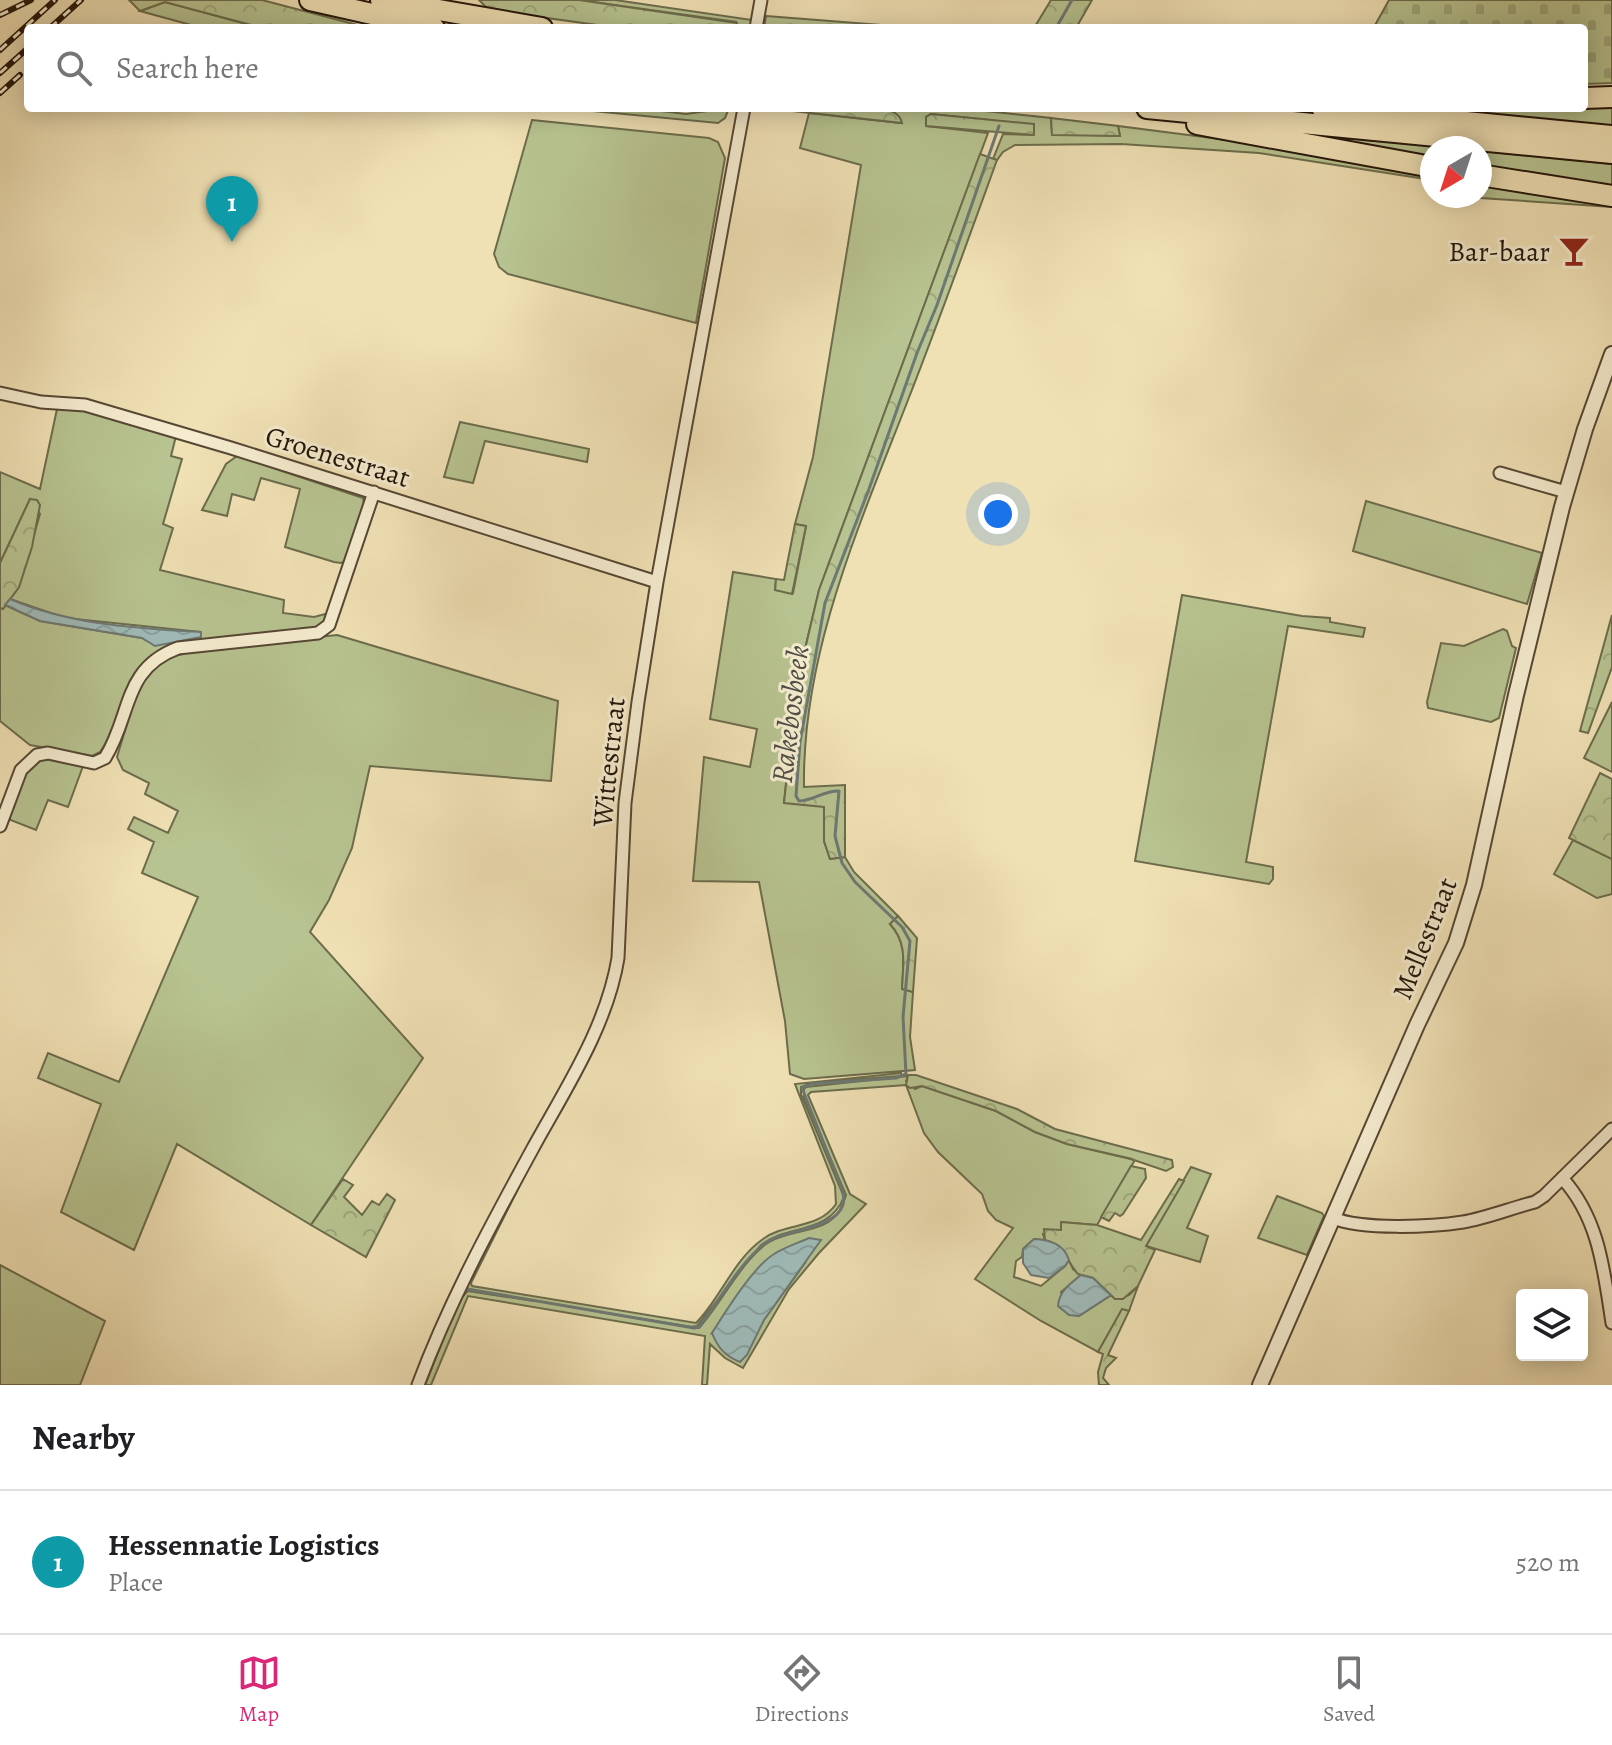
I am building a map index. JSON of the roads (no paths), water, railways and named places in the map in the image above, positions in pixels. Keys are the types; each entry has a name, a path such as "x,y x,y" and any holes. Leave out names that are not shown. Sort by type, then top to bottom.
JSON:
{"highway":[{"path":"310,0 416,24"},
{"path":"381,0 519,24"},
{"path":"1588,98 1612,97"},
{"path":"1164,112 1206,127 1420,165"},
{"path":"1186,112 1612,153"},
{"path":"1363,112 1612,136"},
{"path":"1492,177 1612,196"}],"street":[{"path":"757,24 761,0"},
{"name":"Wittestraat","path":"418,1385 454,1297 561,1098 614,983 618,958 625,803 657,582 743,112"},
{"name":"Mellestraat","path":"1263,1384 1417,1025 1456,943 1474,885 1516,695 1566,492 1612,354"},
{"name":"Groenestraat","path":"0,393 41,402 85,405 657,582"},
{"path":"1500,473 1566,492"},
{"path":"0,826 21,770 37,755 48,753 94,763 105,758 133,688 143,670 157,656 178,648 318,633 329,625 374,492"},
{"path":"1333,1218 1363,1225 1430,1225 1464,1222 1535,1202 1612,1129"},
{"path":"1562,1178 1593,1227 1603,1263 1612,1323"}],"water":[{"path":"10,599 80,620 201,632 201,637 155,646 142,638 40,621 5,605"},
{"path":"809,1238 821,1240 764,1320 747,1355 740,1362 730,1357 712,1333 725,1313 766,1260"},
{"path":"1034,1239 1056,1244 1064,1250 1069,1260 1049,1278 1031,1275 1023,1263 1023,1249"},
{"path":"1081,1275 1093,1278 1111,1295 1079,1316 1069,1315 1058,1306 1060,1296"}],"waterway":[{"name":"Rakebosbeek","path":"1058,24 1072,0"},
{"name":"Rakebosbeek","path":"462,1293 467,1289 699,1327 738,1272 765,1243 816,1226 839,1213 843,1202 842,1189 802,1088 811,1084 896,1078 906,1074 903,1017 910,941 902,927 855,882 842,863 835,836 839,791 804,801 799,801 796,796 800,742 825,603 937,305 999,126"}],"railway":[{"path":"0,15 31,0"},
{"path":"29,24 55,0"},
{"path":"54,24 81,0"},
{"path":"0,50 24,28"},
{"path":"0,73 24,52"},
{"path":"0,93 20,75"}],"place":[{"name":"Hessennatie Logistics","path":"232,242"},
{"name":"Bar-baar","path":"1574,251"}]}
